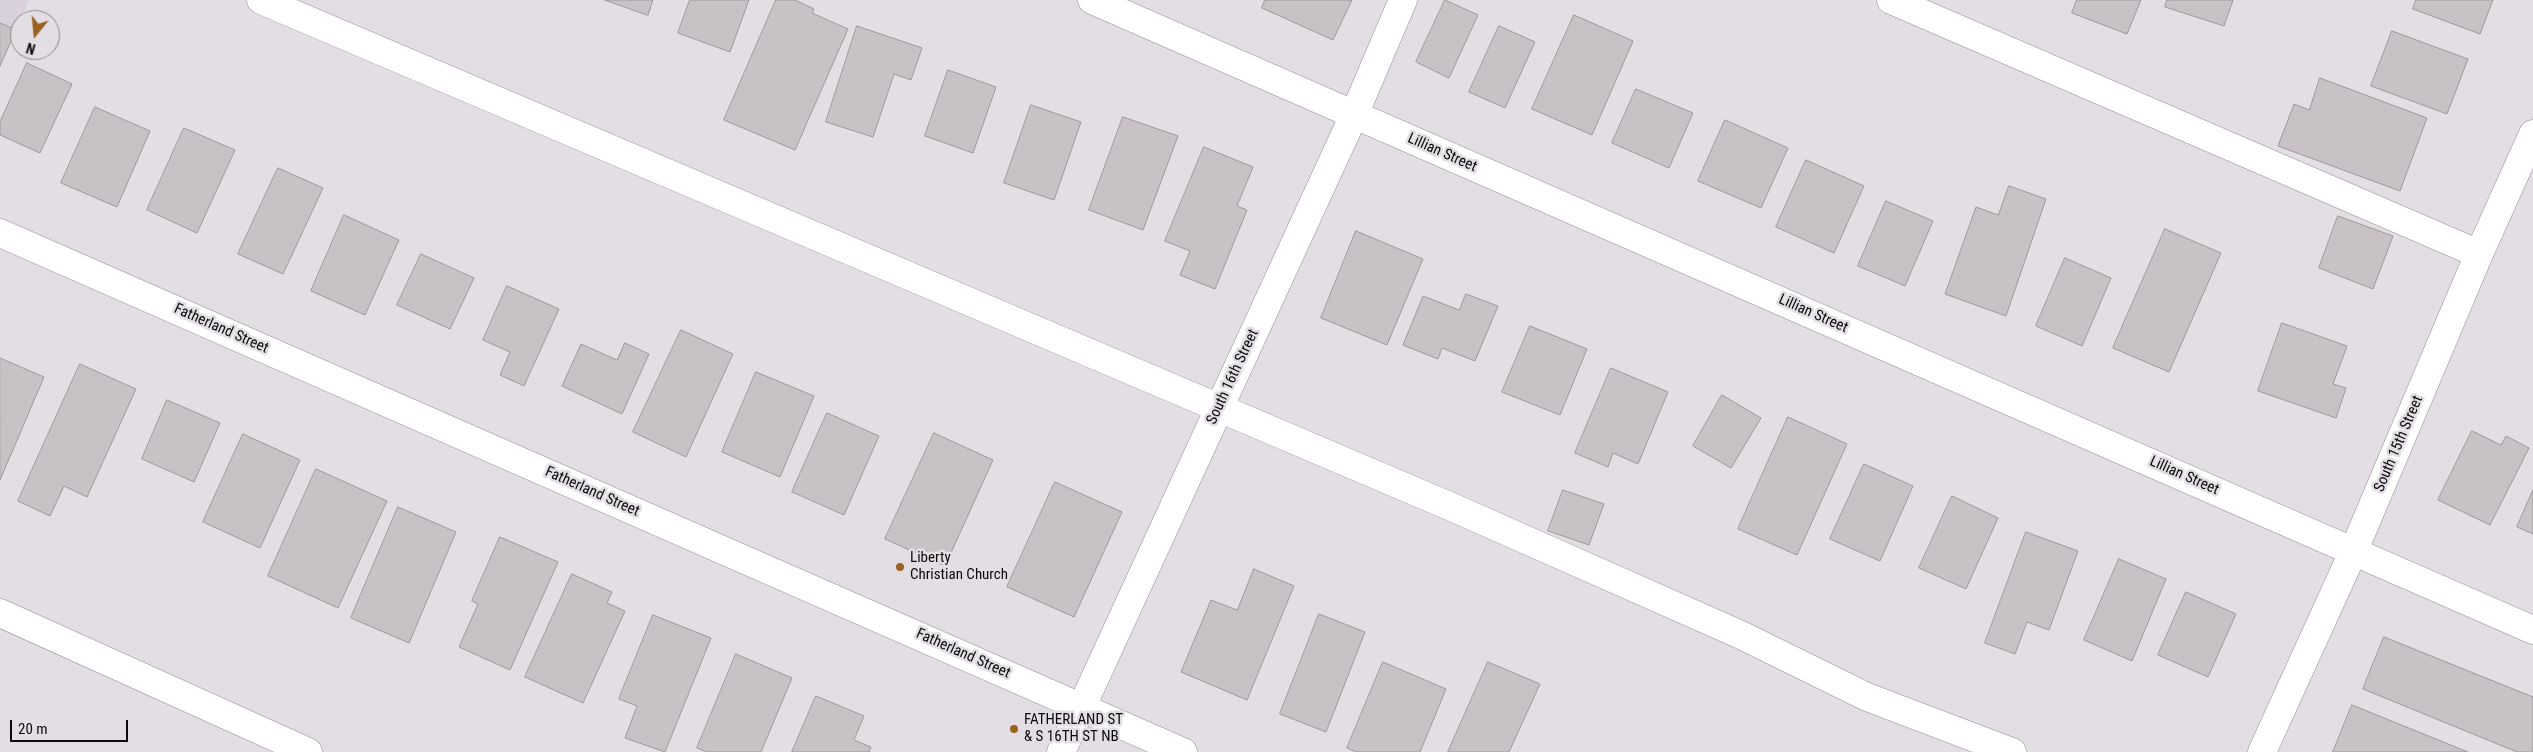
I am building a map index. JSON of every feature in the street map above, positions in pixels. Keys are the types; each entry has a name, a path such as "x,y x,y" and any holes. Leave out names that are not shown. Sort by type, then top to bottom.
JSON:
{"street":[{"path":"261,0 1445,504 1741,635 1868,697 2012,752"},
{"name":"Lillian Street","path":"1092,0 2354,550 2533,630"},
{"name":"South 16th Street","path":"1061,752 1354,115 1403,0"},
{"path":"1891,0 2479,254"},
{"name":"South 15th Street","path":"2262,752 2354,550 2479,254 2533,134"},
{"name":"Fatherland Street","path":"0,233 1183,752"},
{"path":"0,613 308,752"}],"shaded area":[{"path":"0,0 29,0 25,10 10,10 10,43 0,66"}],"building":[{"path":"605,0 653,0 648,15"},
{"path":"690,0 749,0 730,52 678,33"},
{"path":"776,0 795,0 814,9 812,13 848,29 795,150 724,120"},
{"path":"1265,0 1352,0 1333,40 1262,8"},
{"path":"1445,0 1478,15 1449,78 1416,62"},
{"path":"2077,0 2141,0 2127,34 2072,13"},
{"path":"2167,0 2233,0 2224,26 2165,7"},
{"path":"2416,0 2493,0 2480,34 2413,9"},
{"path":"1574,15 1633,41 1592,135 1532,109"},
{"path":"0,23 10,27 10,44 0,66"},
{"path":"857,26 922,48 911,80 894,74 873,137 826,122"},
{"path":"1499,26 1535,42 1505,108 1469,92"},
{"path":"2392,31 2468,59 2447,114 2371,86"},
{"path":"27,63 72,84 40,153 0,135 0,122"},
{"path":"948,70 996,87 973,153 925,136"},
{"path":"2320,78 2427,118 2400,191 2278,146 2294,104 2309,110"},
{"path":"1636,89 1693,113 1669,168 1612,143"},
{"path":"1031,105 1081,122 1054,200 1004,183"},
{"path":"95,107 150,131 117,207 61,183"},
{"path":"1123,117 1178,136 1143,230 1089,210"},
{"path":"1725,120 1788,148 1761,208 1698,181"},
{"path":"184,128 235,150 197,233 147,210"},
{"path":"1204,147 1253,167 1237,206 1247,210 1215,289 1180,275 1190,251 1165,241"},
{"path":"1806,160 1864,186 1834,253 1776,227"},
{"path":"278,168 323,188 283,274 238,254"},
{"path":"2009,186 2046,199 2006,316 1945,294 1976,207 1998,215"},
{"path":"1886,201 1933,221 1905,286 1858,266"},
{"path":"344,215 399,240 365,315 311,291"},
{"path":"2338,216 2393,236 2373,289 2319,268"},
{"path":"2165,229 2221,253 2169,372 2113,348"},
{"path":"1356,231 1423,259 1387,345 1321,318"},
{"path":"421,254 474,278 450,329 397,305"},
{"path":"2065,258 2111,278 2082,346 2036,326"},
{"path":"507,286 559,309 524,386 500,375 510,352 483,340"},
{"path":"1466,294 1498,306 1475,361 1442,348 1438,359 1403,345 1423,296 1459,310"},
{"path":"2282,323 2347,346 2333,384 2346,388 2336,418 2258,391"},
{"path":"1530,326 1587,349 1560,415 1502,392"},
{"path":"681,330 733,354 686,457 633,432"},
{"path":"625,343 649,354 622,414 562,386 581,344 617,360"},
{"path":"0,358 44,377 0,480"},
{"path":"80,364 136,389 87,497 64,486 50,516 18,501"},
{"path":"1611,368 1668,392 1638,464 1613,453 1608,467 1575,453"},
{"path":"756,372 814,396 780,477 722,452"},
{"path":"1722,395 1761,418 1731,468 1693,446"},
{"path":"167,400 220,423 194,482 142,459"},
{"path":"827,413 879,436 844,515 792,492"},
{"path":"1788,417 1847,444 1797,555 1738,529"},
{"path":"2472,431 2501,445 2506,436 2529,448 2490,525 2438,500"},
{"path":"934,433 993,460 945,566 885,539"},
{"path":"243,434 300,460 260,548 203,522"},
{"path":"1864,464 1913,486 1880,561 1830,539"},
{"path":"316,469 387,501 338,608 268,576"},
{"path":"1055,482 1122,512 1074,617 1007,587"},
{"path":"1563,490 1604,504 1589,545 1548,531"},
{"path":"2533,490 2533,534 2517,527"},
{"path":"1952,496 1998,518 1966,589 1919,568"},
{"path":"398,507 456,532 409,643 351,618"},
{"path":"2026,532 2078,551 2049,630 2027,622 2015,654 1985,643"},
{"path":"500,537 558,562 510,670 459,647 478,604 472,601"},
{"path":"2119,559 2166,579 2132,661 2084,640"},
{"path":"1254,569 1294,586 1247,700 1181,672 1211,600 1237,610"},
{"path":"572,574 612,592 607,603 625,611 583,703 525,677"},
{"path":"2186,592 2236,614 2208,677 2158,655"},
{"path":"1319,614 1365,632 1326,732 1280,714"},
{"path":"653,615 711,638 665,752 625,738 637,706 619,699"},
{"path":"2384,637 2533,697 2533,752 2517,752 2363,689"},
{"path":"736,654 792,678 761,752 707,752 697,748"},
{"path":"1383,662 1446,689 1420,752 1356,752 1347,748"},
{"path":"1488,662 1540,684 1509,752 1448,752"},
{"path":"816,696 864,716 854,740 871,747 869,752 792,752"},
{"path":"2352,705 2468,752 2333,752"}],"place":[{"name":"Liberty Christian Church","path":"900,567"},
{"name":"FATHERLAND ST & S 16TH ST NB","path":"1014,729"}]}
